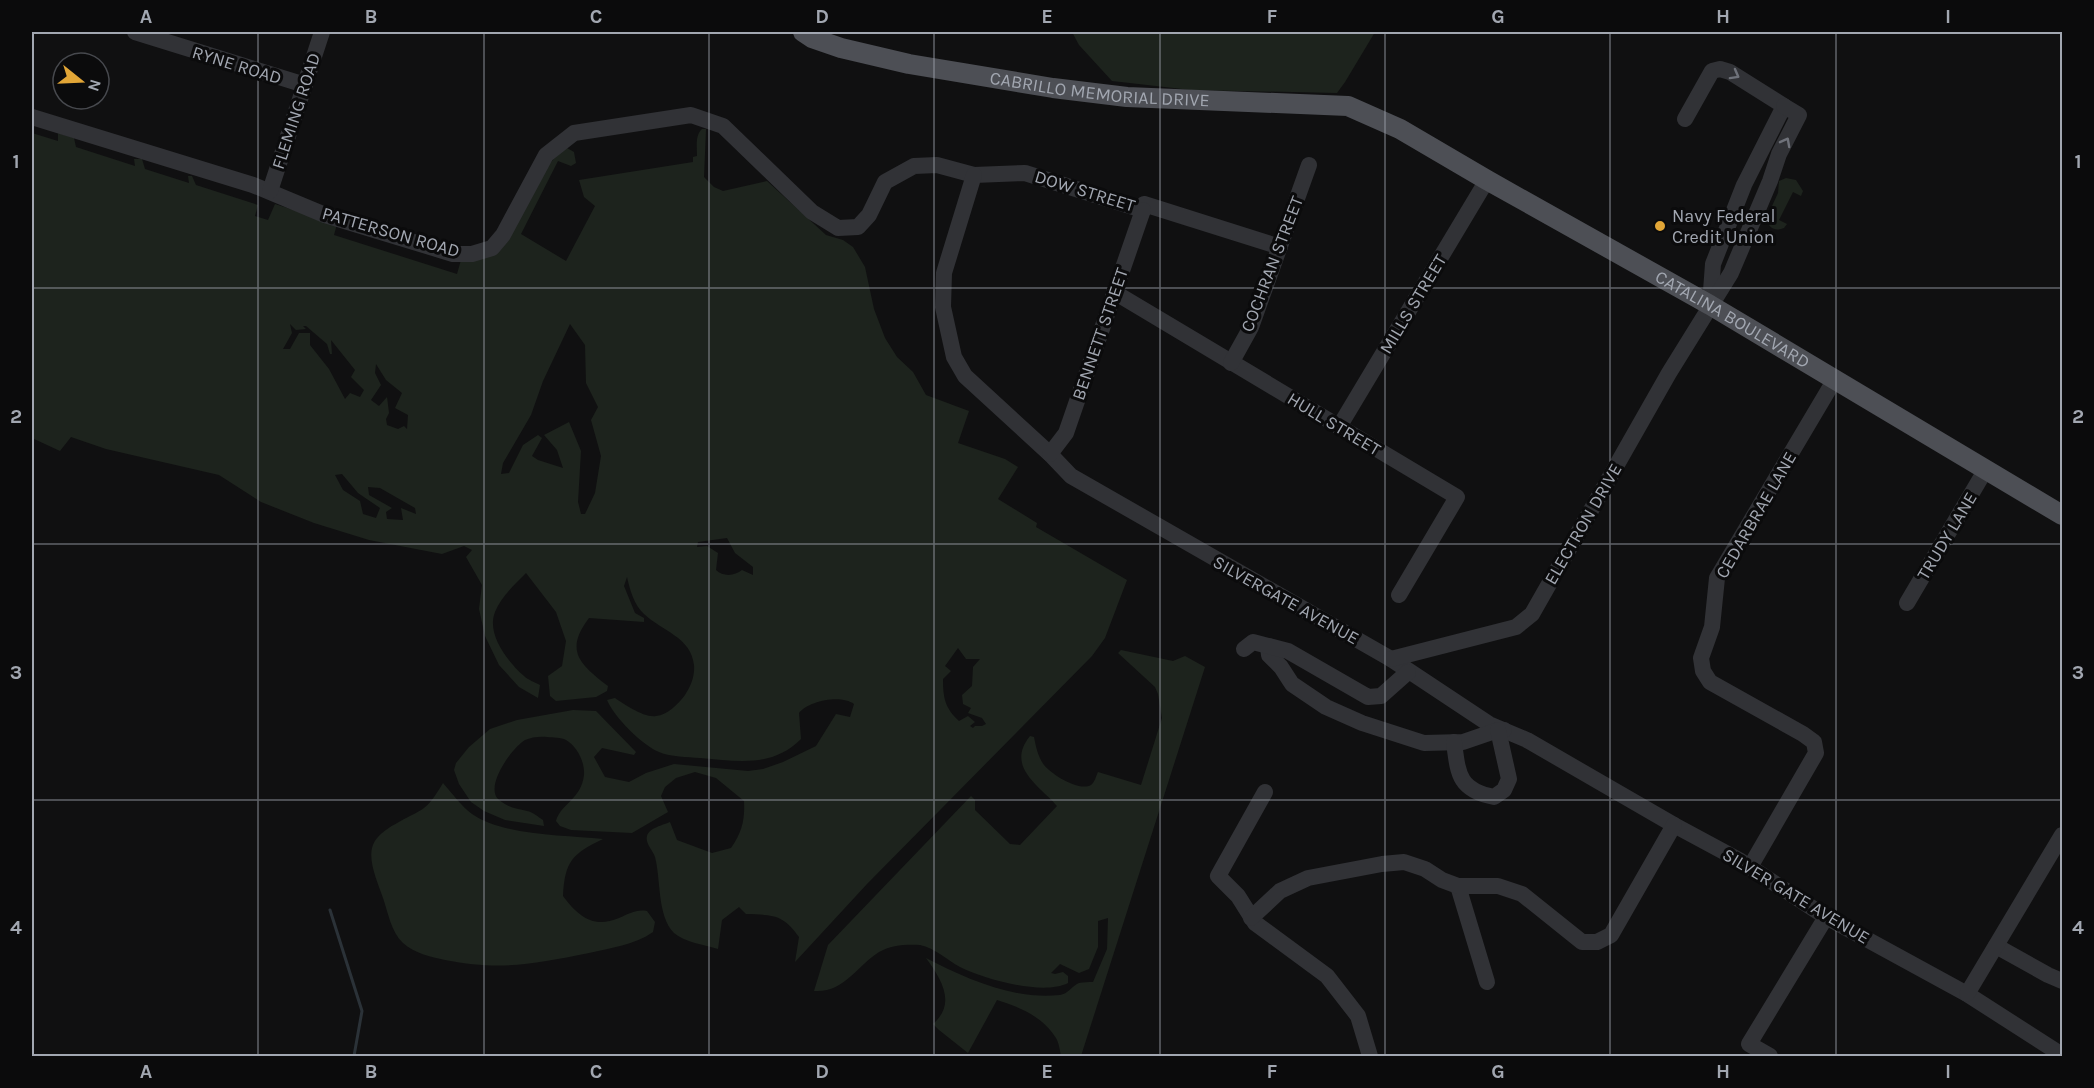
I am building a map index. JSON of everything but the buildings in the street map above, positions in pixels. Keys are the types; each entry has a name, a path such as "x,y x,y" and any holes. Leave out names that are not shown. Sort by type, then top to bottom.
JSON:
{"main road":[{"name":"CABRILLO MEMORIAL DRIVE","path":"803,32 812,38 841,48 931,68 1053,88 1127,97 1347,106 1400,129"},
{"name":"CATALINA BOULEVARD","path":"1400,129 1710,305 2062,515"}],"street":[{"name":"RYNE ROAD","path":"135,32 305,86"},
{"name":"FLEMING ROAD","path":"270,191 322,32"},
{"path":"1685,119 1712,71 1720,69 1730,72 1784,106"},
{"name":"ELECTRON DRIVE","path":"1390,659 1516,627 1532,614 1710,305 1731,273 1779,154 1799,115 1784,106 1744,185 1713,264 1710,305"},
{"name":"PATTERSON ROAD","path":"32,117 270,191 326,215 453,254 472,254 492,248 503,235 546,155 574,133 691,115 723,126 812,212 838,228 858,227 869,215 885,182"},
{"name":"DOW STREET","path":"885,182 914,166 937,165 974,175 1025,173 1143,210 1144,204 1280,246"},
{"name":"COCHRAN STREET","path":"1231,363 1251,327 1309,165"},
{"path":"974,175 944,273 943,307 954,357 965,376 1050,454"},
{"name":"MILLS STREET","path":"1339,427 1487,180"},
{"name":"BENNETT STREET","path":"1050,454 1066,433 1143,210"},
{"name":"HULL STREET","path":"1114,292 1457,497 1399,595"},
{"name":"CEDARBRAE LANE","path":"1750,867 1816,753 1814,742 1710,682 1703,671 1701,658 1712,627 1717,578 1834,379"},
{"name":"SILVERGATE AVENUE","path":"1050,454 1071,476 1390,659 1489,724 1527,740"},
{"name":"TRUDY LANE","path":"1907,603 1986,469"},
{"path":"1244,649 1253,642 1288,651 1368,697 1381,696 1408,672"},
{"path":"1268,646 1269,655 1292,684 1326,708 1362,723 1424,743 1454,742 1463,742 1501,730 1509,779 1504,790 1494,797 1483,795 1469,787 1458,773 1454,742"},
{"name":"SILVER GATE AVENUE","path":"1527,740 1750,867 1826,917 1967,994 2055,1054"},
{"path":"1265,792 1218,876 1238,896 1255,923 1327,976 1358,1016 1370,1056"},
{"path":"1251,918 1280,891 1308,878 1404,862 1425,869 1442,880 1458,886 1498,886 1522,894 1582,942 1597,942 1611,935 1674,825"},
{"path":"1967,994 2062,835"},
{"path":"1458,886 1487,982"},
{"path":"1770,1056 1749,1044 1826,917"},
{"path":"1996,946 2062,981"}],"shaded area":[{"path":"1072,32 1375,32 1337,93 1191,90 1112,81 1079,45"},
{"path":"702,129 706,129 704,177 714,187 723,191 767,181 826,235 843,240 853,247 865,267 874,309 885,338 897,357 913,372 926,395 969,411 958,443 1005,459 1018,467 998,499 1037,523 1036,527 1127,580 1105,638 1092,656 867,884 795,962 799,937 788,924 777,917 746,914 739,907 722,920 718,949 678,936 665,917 660,897 657,866 648,844 648,833 670,822 677,840 712,853 731,848 742,826 744,801 716,778 695,772 676,778 665,787 661,796 668,812 632,833 571,830 560,826 556,821 579,790 584,775 580,755 574,746 564,739 533,737 525,740 507,758 497,776 495,793 498,799 509,806 533,813 543,820 544,826 505,820 484,811 471,802 459,784 454,770 456,763 469,747 490,729 517,720 573,710 596,711 636,752 634,755 602,748 594,757 605,777 629,782 646,773 674,764 748,771 763,769 816,746 836,714 850,717 854,704 833,699 817,702 803,709 799,713 801,739 778,755 766,759 741,761 664,754 652,748 629,730 607,700 615,698 646,715 665,714 676,705 691,684 694,665 692,655 682,641 651,620 641,610 633,597 627,577 624,586 635,613 644,618 644,622 589,618 577,639 577,648 583,664 608,686 607,691 596,697 556,701 550,696 548,676 562,666 566,641 556,612 526,573 505,596 495,612 493,629 505,655 527,679 540,685 538,698 519,687 499,665 485,636 479,609 482,585 466,557 472,550 464,546 442,554 369,540 314,523 261,502 219,475 106,449 71,437 60,451 32,438 32,133 58,141 58,133 74,138 76,147 135,166 134,159 142,159 145,169 189,183 188,176 192,176 196,185 258,205 255,216 268,220 275,204 337,224 334,235 457,274 461,260 478,257 551,162 567,148 574,152 576,163 571,166 558,161 521,234 566,261 595,206 584,197 579,180 693,162 693,157 697,156 698,134","holes":["290,324 296,330 306,329 303,326 306,326 327,344 330,354 332,354 331,340 355,370 351,377 364,390 360,397 350,393 345,399 329,369 310,345 310,333 299,333 290,349 283,349 292,333","570,324 585,345 586,383 598,407 591,420 601,456 595,493 585,514 581,514 578,502 581,451 569,422 544,435 557,450 563,468 532,456 542,438 538,435 523,445 509,473 501,474 503,463 531,415 543,381","376,364 386,380 402,393 395,408 408,415 407,429 404,426 398,429 387,425 386,419 389,413 387,397 379,406 371,400 381,385 375,373","342,474 358,493 380,508 376,518 363,514 360,501 343,490 335,475","368,487 380,488 415,508 416,514 401,508 403,520 387,519 386,512 392,508 369,495","727,538 735,553 753,567 753,575 742,570 736,574 722,574 716,570 718,553 707,546 697,547 698,542","958,648 966,659 980,659 973,667 972,686 962,695 963,704 971,708 968,713 982,718 986,724 973,728 970,726 975,722 968,716 959,721 951,712 944,697 943,679 951,671 945,666"]},
{"path":"1786,178 1796,180 1803,191 1801,196 1793,192 1779,220 1787,224 1784,228 1775,229 1766,219 1778,193 1779,181"},
{"path":"1121,650 1173,661 1185,656 1205,667 1081,1056 1061,1056 1056,1038 1045,1024 1014,1006 997,1000 968,1053 933,1024 944,1008 945,999 937,974 926,958 974,980 1008,991 1042,996 1060,995 1079,983 1093,982 1107,949 1108,918 1098,921 1098,947 1089,969 1079,973 1060,964 1051,973 1063,972 1068,976 1068,983 1057,987 1029,987 998,981 960,967 936,951 920,945 910,945 894,946 879,952 850,978 834,988 814,991 828,945 971,796 975,800 975,810 1010,844 1020,845 1057,806 1034,783 1023,766 1021,757 1023,747 1030,736 1034,737 1044,765 1066,781 1086,787 1092,784 1098,772 1141,785 1162,718 1155,687 1118,653"},
{"path":"443,783 472,814 500,827 517,831 603,839 584,849 572,860 566,874 563,896 580,915 594,921 610,921 636,911 647,911 655,922 653,932 614,948 551,960 501,966 445,960 423,954 407,946 399,938 390,922 374,872 371,858 373,845 382,833 424,808"}],"waterway":[{"path":"330,910 362,1011 354,1056"}],"place":[{"name":"Navy Federal Credit Union","path":"1660,226"}]}
